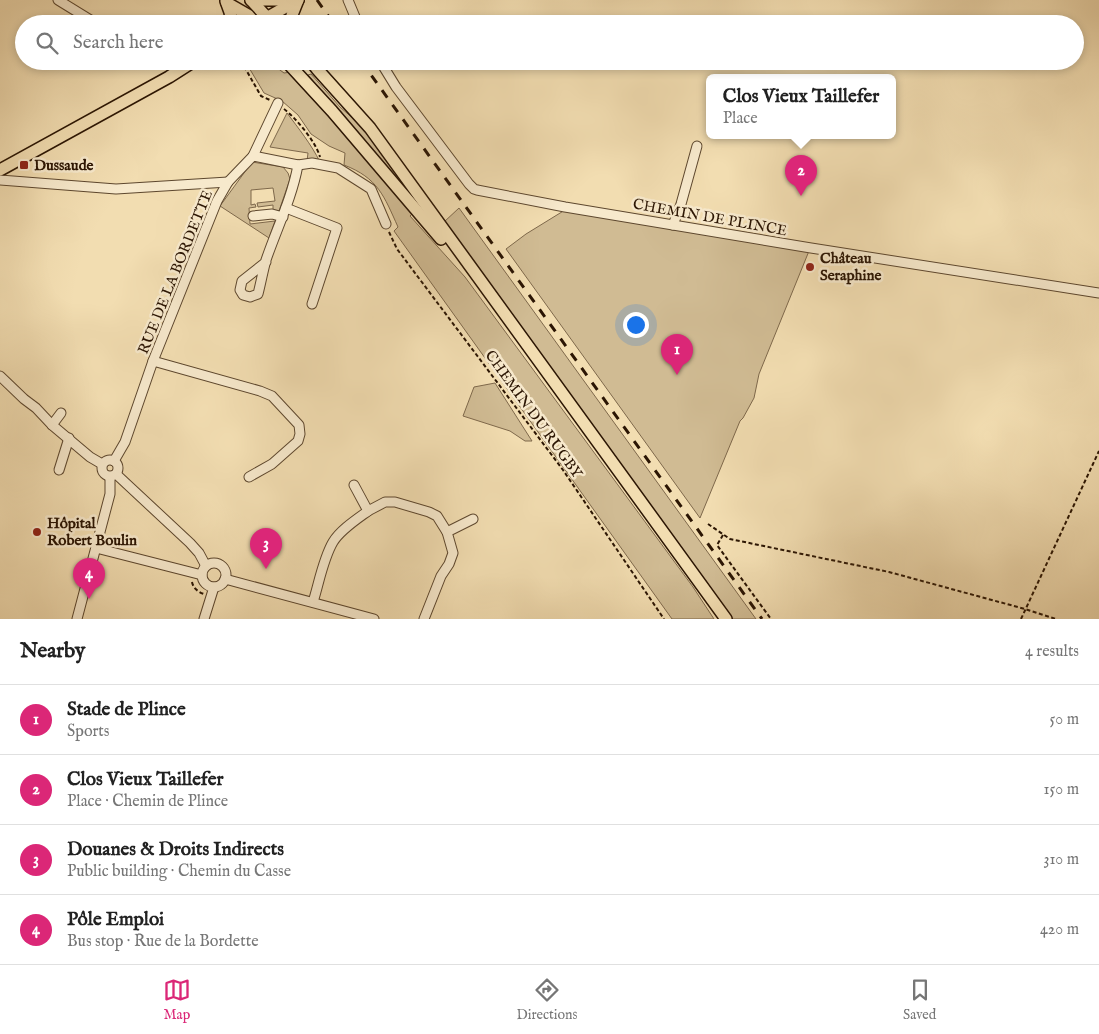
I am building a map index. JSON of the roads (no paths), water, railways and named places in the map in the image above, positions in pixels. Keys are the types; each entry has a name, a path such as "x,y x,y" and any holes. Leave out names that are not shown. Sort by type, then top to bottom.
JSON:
{"main road":[{"path":"251,0 298,0"},
{"path":"251,0 265,15"},
{"path":"278,15 298,0"},
{"path":"292,15 298,0"},
{"path":"230,1 257,15"},
{"path":"230,1 230,15"},
{"path":"230,1 248,15"},
{"path":"0,170 180,70"},
{"path":"294,70 332,111 499,307"},
{"path":"318,70 370,128 726,619"}],"street":[{"path":"58,0 82,15"},
{"path":"348,0 354,15"},
{"name":"CHEMIN DE PLINCE","path":"386,70 396,87 476,192 480,191 524,201 1099,293"},
{"name":"RUE DE LA BORDETTE","path":"114,461 125,442 153,361 217,201 228,182 253,156 278,103"},
{"path":"673,225 681,204 697,146"},
{"path":"253,156 298,165 312,163 338,168 371,189 386,224"},
{"path":"266,262 284,213 298,165"},
{"path":"0,180 116,189 228,182"},
{"path":"253,216 284,213 337,228 312,304"},
{"path":"153,361 272,396 299,424 300,434 298,441 272,464 250,477"},
{"path":"0,376 90,457 102,464"},
{"path":"52,424 61,413"},
{"path":"59,470 69,438"},
{"path":"77,619 113,476 118,470 118,464 107,460 102,464 102,473 113,476 199,553 205,582 212,591"},
{"path":"354,485 368,510"},
{"path":"313,602 333,541 368,510 385,502 395,502 437,516 447,532 453,553 449,564 440,576 424,619"},
{"path":"447,532 473,519"},
{"path":"96,548 191,572 204,571 213,563 220,565 225,571 225,579 212,591 204,619"},
{"path":"225,579 374,619"}],"railway":[{"path":"317,0 328,15"},
{"path":"367,70 762,619"}],"place":[{"name":"Dussaude","path":"24,165"},
{"name":"Clos Vieux Taillefer","path":"801,196"},
{"name":"Château Seraphine","path":"810,267"},
{"name":"Stade de Plince","path":"677,375"},
{"name":"Hôpital Robert Boulin","path":"37,532"},
{"name":"Douanes & Droits Indirects","path":"266,569"},
{"name":"Pôle Emploi","path":"89,599"}]}
